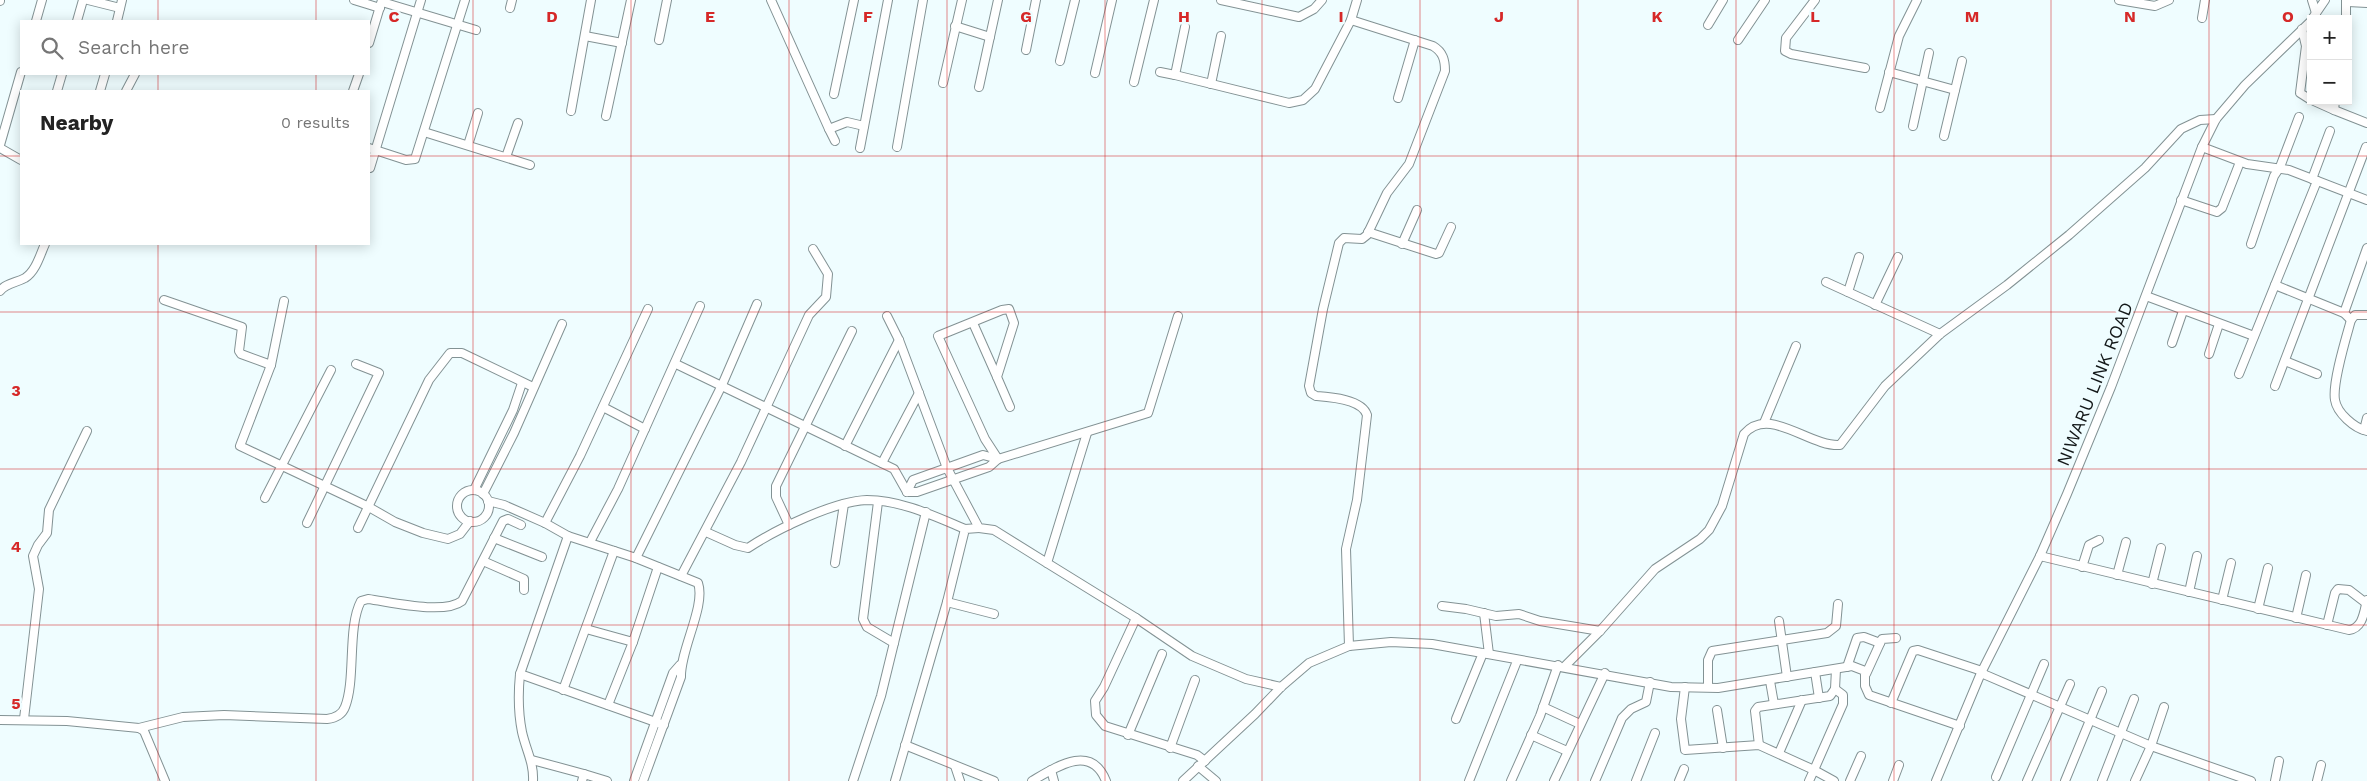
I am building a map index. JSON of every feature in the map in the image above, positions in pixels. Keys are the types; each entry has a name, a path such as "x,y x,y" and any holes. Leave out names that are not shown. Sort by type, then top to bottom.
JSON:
{"street":[{"path":"36,20 42,0"},
{"path":"77,20 83,0"},
{"path":"88,0 121,4 117,20"},
{"path":"354,0 381,3 418,12 476,30"},
{"path":"370,168 372,149 421,0"},
{"path":"372,149 406,160 413,160 424,132 465,0"},
{"path":"571,111 591,0"},
{"path":"606,116 630,0"},
{"path":"659,40 667,0"},
{"path":"770,0 835,141"},
{"path":"834,94 854,0"},
{"path":"860,148 888,0"},
{"path":"897,147 923,0"},
{"path":"943,84 962,0"},
{"path":"979,87 998,0"},
{"path":"1026,50 1036,0"},
{"path":"1060,61 1075,0"},
{"path":"1095,73 1112,0"},
{"path":"1134,82 1154,0"},
{"path":"1221,0 1299,16 1314,9 1322,0"},
{"path":"1160,72 1290,103 1302,100 1314,89 1351,20 1357,0"},
{"path":"1708,25 1722,0"},
{"path":"1738,40 1765,0"},
{"path":"1815,0 1786,38 1786,50 1791,54 1865,68"},
{"path":"1880,108 1900,36 1917,0"},
{"path":"2119,0 2155,6 2169,0"},
{"path":"2202,18 2205,0"},
{"path":"2312,0 2313,15"},
{"name":"NIWARU LINK ROAD","path":"2315,15 2325,0"},
{"path":"2346,15 2347,1 2367,2"},
{"path":"370,39 381,3"},
{"path":"1349,646 1346,549 1357,500 1366,415 1365,410 1357,404 1316,396 1311,393 1309,386 1323,309 1340,243 1344,238 1362,239 1368,232 1387,193 1409,164 1445,71 1445,63 1440,50 1351,20"},
{"name":"NIWARU LINK ROAD","path":"1936,781 1982,672 2040,556 2111,387 2202,146 2216,119 2245,86 2307,24"},
{"path":"955,26 990,37"},
{"path":"1175,75 1185,27"},
{"path":"2302,29 2306,46 2300,93 2307,98"},
{"path":"585,36 622,43"},
{"path":"1211,84 1221,36"},
{"path":"1398,98 1415,40"},
{"path":"1913,126 1930,53"},
{"path":"1944,136 1962,61"},
{"path":"1889,72 1922,83 1955,90"},
{"path":"20,75 0,147 20,159"},
{"path":"57,90 62,75"},
{"path":"100,90 105,75"},
{"path":"129,90 135,75"},
{"path":"353,90 359,75"},
{"path":"2335,105 2367,123"},
{"path":"468,145 478,113"},
{"path":"2250,244 2274,176 2280,167 2299,117"},
{"path":"1511,781 1561,666 1600,630 1655,569 1709,530 1722,506 1735,456 1744,434 1751,426 1764,423 1798,433 1822,443 1840,445 1885,386 1940,334 2007,286 2069,235 2145,168 2181,129 2200,120 2216,119"},
{"path":"829,129 847,122 864,126"},
{"path":"506,157 518,123"},
{"path":"2239,374 2275,285 2330,131"},
{"path":"424,132 530,164"},
{"path":"2202,146 2240,162 2258,167 2280,167 2367,200"},
{"path":"2276,386 2350,194 2366,147"},
{"path":"2181,200 2217,212 2222,208 2240,162"},
{"path":"1402,244 1417,210"},
{"path":"1368,232 1436,254 1439,253 1451,227"},
{"path":"0,291 7,285 27,277 32,272 45,245"},
{"path":"2344,313 2367,248"},
{"path":"681,576 706,532 809,315 826,297 828,274 813,249"},
{"path":"1875,305 1898,257"},
{"path":"1848,292 1859,258"},
{"path":"1826,282 1940,334"},
{"path":"2275,285 2344,313 2350,320"},
{"path":"2146,296 2254,336"},
{"path":"164,300 242,327 239,351 241,354 271,365"},
{"path":"284,301 271,365 240,446 367,506 395,522 423,533 448,539 460,534 470,521"},
{"path":"636,558 722,385 757,304"},
{"path":"590,542 618,489 644,429 676,364 700,306"},
{"path":"545,523 603,407 648,309"},
{"path":"997,377 1014,323 1009,309 1002,310 938,336 985,439 998,459"},
{"path":"2172,343 2183,311"},
{"path":"2367,315 2355,314 2350,320 2336,386 2335,402 2339,410 2354,425 2366,431 2367,418"},
{"path":"887,316 899,340 947,468 979,528"},
{"path":"907,492 918,492 989,467 998,459 1087,433 1148,412 1178,316"},
{"path":"973,323 1010,408"},
{"path":"483,494 514,433 533,386 562,324"},
{"path":"2209,354 2219,324"},
{"path":"789,525 776,498 776,486 852,331"},
{"path":"845,446 899,340"},
{"path":"1764,423 1796,346"},
{"path":"358,528 429,380 450,353 462,353 522,383 533,386"},
{"path":"2285,361 2317,374"},
{"path":"307,523 323,486 379,373 356,364"},
{"path":"676,364 894,468 907,492"},
{"path":"265,498 331,370"},
{"path":"474,490 483,494 489,506 485,516 480,520 470,521 461,516 457,506 464,494 474,490 512,410 522,383"},
{"path":"882,463 919,393"},
{"path":"603,407 644,429"},
{"path":"24,719 40,589 33,556 47,533 50,510 87,431"},
{"path":"1047,563 1087,433"},
{"path":"907,492 913,480 983,456 998,459"},
{"path":"706,532 748,548 789,525 844,504 867,500 926,512 965,529 994,530 1136,618 1192,656 1246,679 1281,687"},
{"path":"488,501 504,505 545,523 568,536 636,558 698,583 700,591 692,630 680,665 673,673 634,781"},
{"path":"878,502 863,619 867,627 894,644"},
{"path":"835,563 844,504"},
{"path":"853,781 876,714 926,512"},
{"path":"0,720 24,719 139,728 183,717 215,715 327,719 336,717 343,712 347,701 354,634 361,602 368,599 443,608 453,607 462,602 504,520 508,519 521,525"},
{"path":"895,781 965,529"},
{"path":"533,781 532,760 519,715 520,674 568,536"},
{"path":"494,538 542,557"},
{"path":"2082,566 2089,545 2099,540"},
{"path":"2117,575 2126,542"},
{"path":"2152,584 2160,548"},
{"path":"563,690 614,552"},
{"path":"2040,556 2296,618 2327,625 2354,630 2361,623 2367,602 2348,590 2338,589 2327,625"},
{"path":"2188,592 2197,556"},
{"path":"482,561 524,579 524,590"},
{"path":"2222,600 2231,563"},
{"path":"608,705 633,642 658,567"},
{"path":"2258,609 2268,568"},
{"path":"2296,618 2306,575"},
{"path":"946,602 994,614"},
{"path":"1708,687 1708,656 1712,651 1832,631 1836,626 1838,604"},
{"path":"1442,606 1502,616 1522,615 1540,621 1600,630"},
{"path":"1456,719 1486,653 1484,613"},
{"path":"1136,618 1104,687 1095,701 1096,716 1105,726 1170,748 1198,754 1201,764 1216,781"},
{"path":"1779,621 1787,678"},
{"path":"586,629 633,642"},
{"path":"1847,667 1857,638 1864,637 1880,643"},
{"path":"1896,638 1884,637 1880,643 1866,674 1866,692 1891,704 1960,726"},
{"path":"1182,781 1309,663 1349,646 1414,642 1486,653 1517,661 1561,666 1685,687 1708,687 1770,681 1847,667 1860,668 1866,674"},
{"path":"1891,704 1913,651 1982,672 2151,746 2251,781"},
{"path":"1128,734 1162,654"},
{"path":"1469,781 1517,661"},
{"path":"1996,777 2033,694 2044,664"},
{"path":"643,781 681,677 680,665"},
{"path":"1759,745 1756,709 1761,706 1830,696 1835,689 1836,669"},
{"path":"1815,672 1819,698"},
{"path":"520,674 664,726"},
{"path":"1554,781 1605,674"},
{"path":"1170,748 1195,680"},
{"path":"1770,681 1774,704"},
{"path":"1595,781 1622,718 1631,709 1646,702 1650,682"},
{"path":"2027,781 2070,684"},
{"path":"1685,687 1681,719 1685,750 1759,745 1834,781"},
{"path":"1808,781 1843,704 1843,695 1835,689"},
{"path":"2065,781 2102,691"},
{"path":"2102,781 2134,699"},
{"path":"1778,753 1802,700"},
{"path":"1543,707 1580,724"},
{"path":"2135,781 2151,746 2164,707"},
{"path":"1717,710 1723,748"},
{"path":"139,728 144,731 165,781"},
{"path":"1636,781 1655,733"},
{"path":"1531,735 1568,751"},
{"path":"905,745 994,781"},
{"path":"1850,781 1861,756"},
{"path":"532,760 583,777 607,781"},
{"path":"1032,781 1069,762 1087,761 1099,767 1106,781"},
{"path":"2274,781 2279,761"},
{"path":"1893,781 1899,765"},
{"path":"2317,781 2321,765"},
{"path":"954,766 960,781"},
{"path":"1051,770 1054,781"},
{"path":"1679,781 1684,770"}]}
